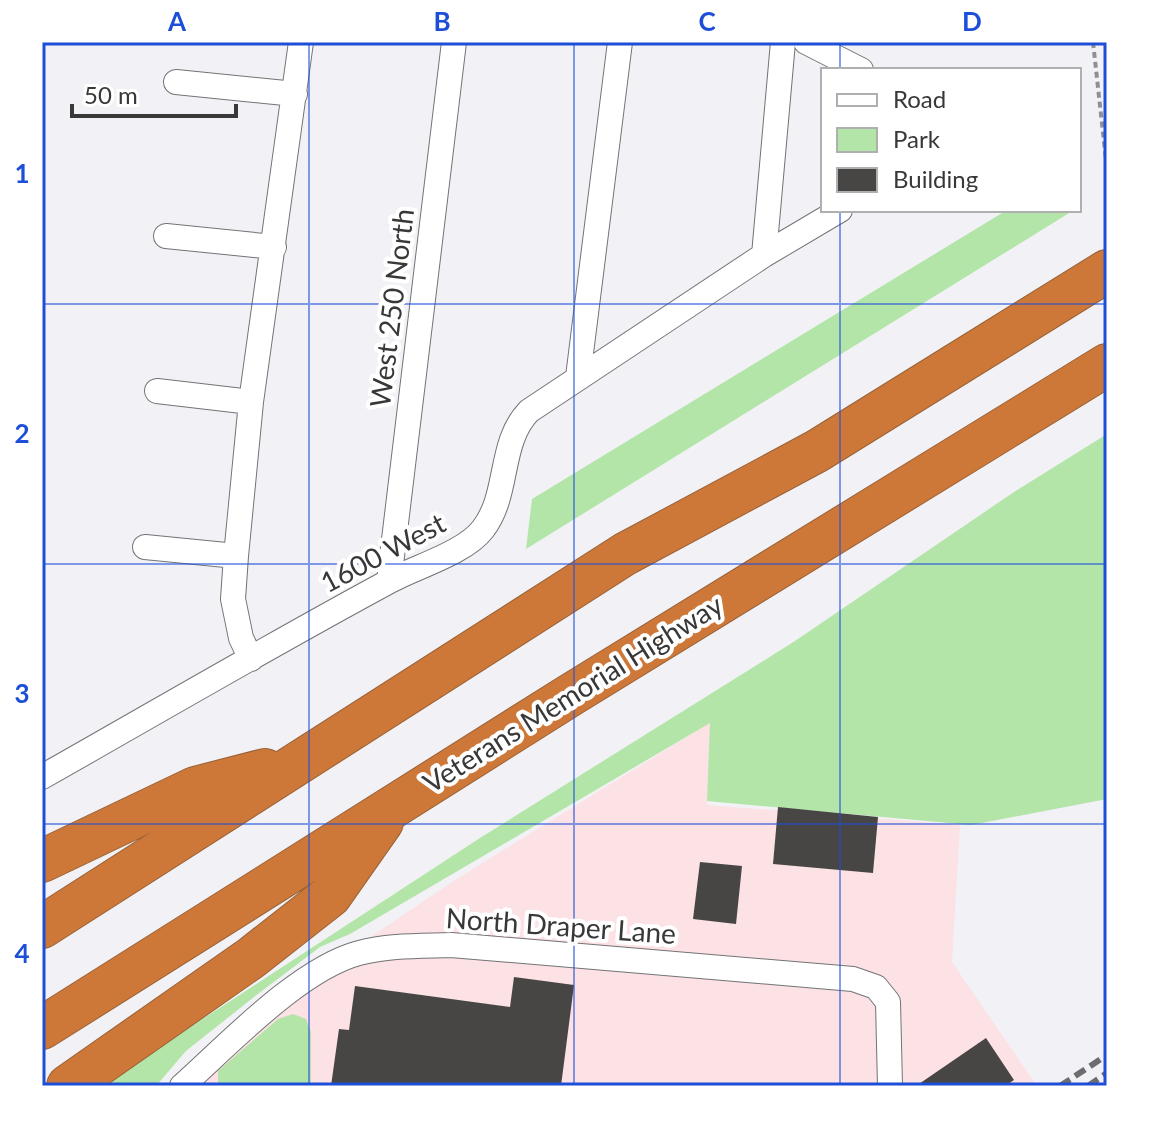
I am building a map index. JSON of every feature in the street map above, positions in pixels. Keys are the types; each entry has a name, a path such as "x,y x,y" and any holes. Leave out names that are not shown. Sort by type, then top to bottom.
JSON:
{"highway":[{"path":"42,927 625,554 817,451 1103,273"},
{"name":"Veterans Memorial Highway","path":"42,1028 394,805 1107,365"},
{"path":"42,861 195,788 301,761"},
{"path":"68,1086 251,958 330,896 394,805"}],"street":[{"path":"251,659 241,638 233,599 236,556 251,402 301,42"},
{"name":"West 250 North","path":"389,581 454,42"},
{"path":"578,377 620,42"},
{"path":"764,255 783,42"},
{"path":"806,42 857,68"},
{"path":"176,82 295,94"},
{"name":"1600 West","path":"42,777 389,581 466,544 483,529 493,510 513,434 519,421 529,411 764,255 837,212"},
{"path":"166,236 274,247"},
{"path":"157,391 251,402"},
{"path":"145,547 236,556"},
{"name":"North Draper Lane","path":"182,1086 274,1004 314,975 355,954 390,946 451,945 837,978 864,983 876,987 888,1002 890,1086"}],"path":[{"path":"1093,42 1107,169"}],"shaded area":[{"path":"711,722 707,805 960,825 952,962 1037,1086 182,1086 314,975 455,880"}],"green space":[{"path":"1004,212 1071,212 526,549 532,499"},
{"path":"1107,434 1107,799 971,825 707,801 710,723 350,934 320,947 186,1051 156,1086 104,1086 480,838 795,641 1014,492"},
{"path":"293,1014 306,1019 311,1032 311,1086 218,1086 218,1071 278,1019"}],"building":[{"path":"778,807 878,817 873,873 773,864"},
{"path":"700,862 742,866 736,924 693,919"},
{"path":"514,977 574,985 561,1086 331,1086 339,1029 349,1030 355,986 510,1007"},
{"path":"986,1038 1014,1080 1005,1086 916,1086"}],"railway":[{"path":"1060,1086 1107,1055"},
{"path":"1088,1086 1107,1073"}]}
